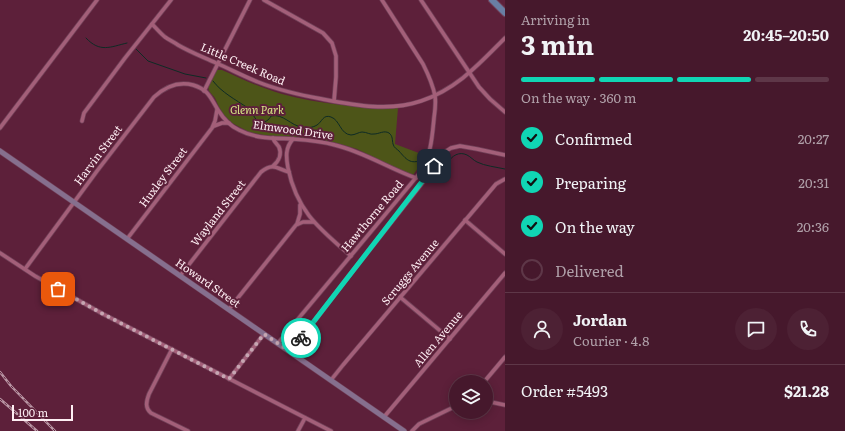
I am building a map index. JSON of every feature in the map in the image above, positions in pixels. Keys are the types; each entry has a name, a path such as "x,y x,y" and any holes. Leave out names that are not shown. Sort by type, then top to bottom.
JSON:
{"main road":[{"path":"492,0 505,13"}],"street":[{"path":"0,128 97,0"},
{"path":"82,122 84,113 171,0"},
{"path":"204,90 250,0"},
{"path":"264,0 323,33 332,43 336,56 334,101"},
{"name":"Hawthorne Road","path":"278,343 416,178 427,162 431,147 435,103 432,84 423,64 382,0"},
{"path":"421,0 484,93 505,112"},
{"name":"Little Creek Road","path":"152,24 166,38 188,51 245,77 300,95 366,106 394,106 416,103 435,96 453,86 470,73 505,38"},
{"name":"Harvin Street","path":"25,269 158,92 169,86 181,84 193,85 204,90"},
{"name":"Elmwood Drive","path":"204,90 211,97 222,116 229,123 248,134 260,137 324,142 347,148 371,157 399,172 416,178"},
{"name":"Huxley Street","path":"127,239 213,126 217,109"},
{"path":"213,126 219,123 229,123"},
{"path":"273,138 273,141 278,146 280,153 279,159 273,166 289,172"},
{"path":"293,139 287,151 289,172 292,184 300,202 321,230 351,256"},
{"path":"291,352 431,172 443,153 451,148 460,146 505,155"},
{"name":"Howard Street","path":"0,151 404,431"},
{"name":"Wayland Street","path":"180,276 261,172 273,166"},
{"name":"Scruggs Avenue","path":"331,380 496,184 505,179"},
{"path":"229,310 296,225 300,214 300,202"},
{"path":"465,220 505,254"},
{"path":"296,225 303,222 314,222"},
{"path":"0,253 103,314 331,431"},
{"name":"Allen Avenue","path":"384,417 505,273"},
{"path":"400,297 450,339"},
{"path":"229,379 264,334"},
{"path":"172,349 149,394 146,404 151,413 188,431"},
{"path":"490,375 505,357"},
{"path":"493,402 505,405"},
{"path":"412,431 419,424 449,409"},
{"path":"298,431 305,418"}],"green space":[{"name":"Glenn Park","path":"217,70 222,70 282,94 310,100 340,105 398,108 395,144 424,155 421,164 413,175 357,149 333,142 312,138 268,136 249,132 232,123 224,115 215,98 209,91 208,86"}],"waterway":[{"path":"86,38 96,46 105,48 127,43"},
{"path":"136,49 148,61 185,74 206,78"},
{"path":"213,81 224,92 248,108 256,120 260,122 265,122 271,116 279,116 298,126 310,128 317,125 324,117 328,116 334,119 347,134 352,135 362,132 376,134 387,132 392,137 394,146 406,159 414,162 422,160"},
{"path":"439,162 448,162 454,156 464,154 480,163 505,169"},
{"path":"430,158 434,160"}],"railway":[{"path":"0,372 11,386 55,431"},
{"path":"0,399 37,431"}],"way so far":[{"path":"58,289 137,332 229,379 264,334 291,352 301,338"}],"route":[{"path":"301,338 431,172 434,166"}]}
